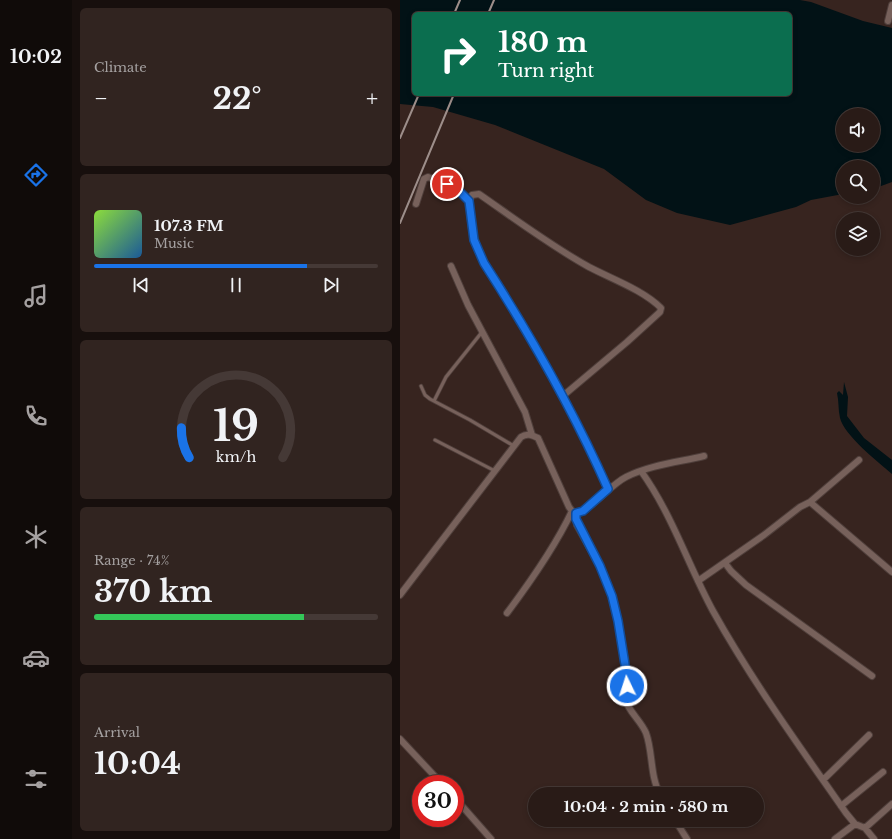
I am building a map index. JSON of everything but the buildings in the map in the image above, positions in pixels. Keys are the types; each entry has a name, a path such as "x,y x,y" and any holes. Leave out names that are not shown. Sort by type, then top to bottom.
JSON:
{"street":[{"path":"888,21 892,5"},
{"path":"416,204 424,179 428,177 454,187 469,201"},
{"path":"564,395 656,316 660,312 661,308 646,297 568,254 479,194 472,195 469,201 474,240 484,263 564,395 589,445 608,489"},
{"path":"451,266 464,295 524,412 532,435"},
{"path":"400,595 521,437 525,435 532,435 538,438 574,512 577,525 600,566 612,596 618,621 627,677 624,699 645,731 649,742 658,787"},
{"path":"574,512 583,511 608,489 627,477 641,471 704,456"},
{"path":"698,581 725,563 800,507 810,502 859,460"},
{"path":"641,471 653,487 664,507 698,581 721,626 769,702 841,806 855,824 865,828 874,839"},
{"path":"810,502 892,572"},
{"path":"507,613 544,561 574,512"},
{"path":"725,563 746,585 872,676"},
{"path":"823,780 868,736"},
{"path":"400,739 434,775"},
{"path":"841,806 883,772"},
{"path":"865,828 892,804"},
{"path":"464,808 491,839"},
{"path":"835,839 855,824"},
{"path":"680,827 688,839"}],"lane":[{"path":"434,401 446,377 482,331"},
{"path":"421,386 426,395 434,401 514,446"},
{"path":"436,440 495,471"}],"shaded area":[{"path":"400,0 800,0 811,2 863,21 892,28 892,182 880,186 880,160 836,160 836,195 811,200 796,207 730,225 677,213 646,200 604,169 495,125 433,107 400,104"},
{"path":"844,382 848,397 847,416 864,438 892,460 892,474 862,448 843,425 839,415 837,393 839,391 843,395"}],"railway":[{"path":"455,12 460,0"},
{"path":"489,12 494,0"},
{"path":"400,138 418,96"},
{"path":"400,223 453,96"}],"route":[{"path":"447,184 454,187 469,201 474,240 484,263 564,395 589,445 608,489 583,511 576,513 576,519 577,525 600,566 612,596 618,621 627,677 627,686"}]}
